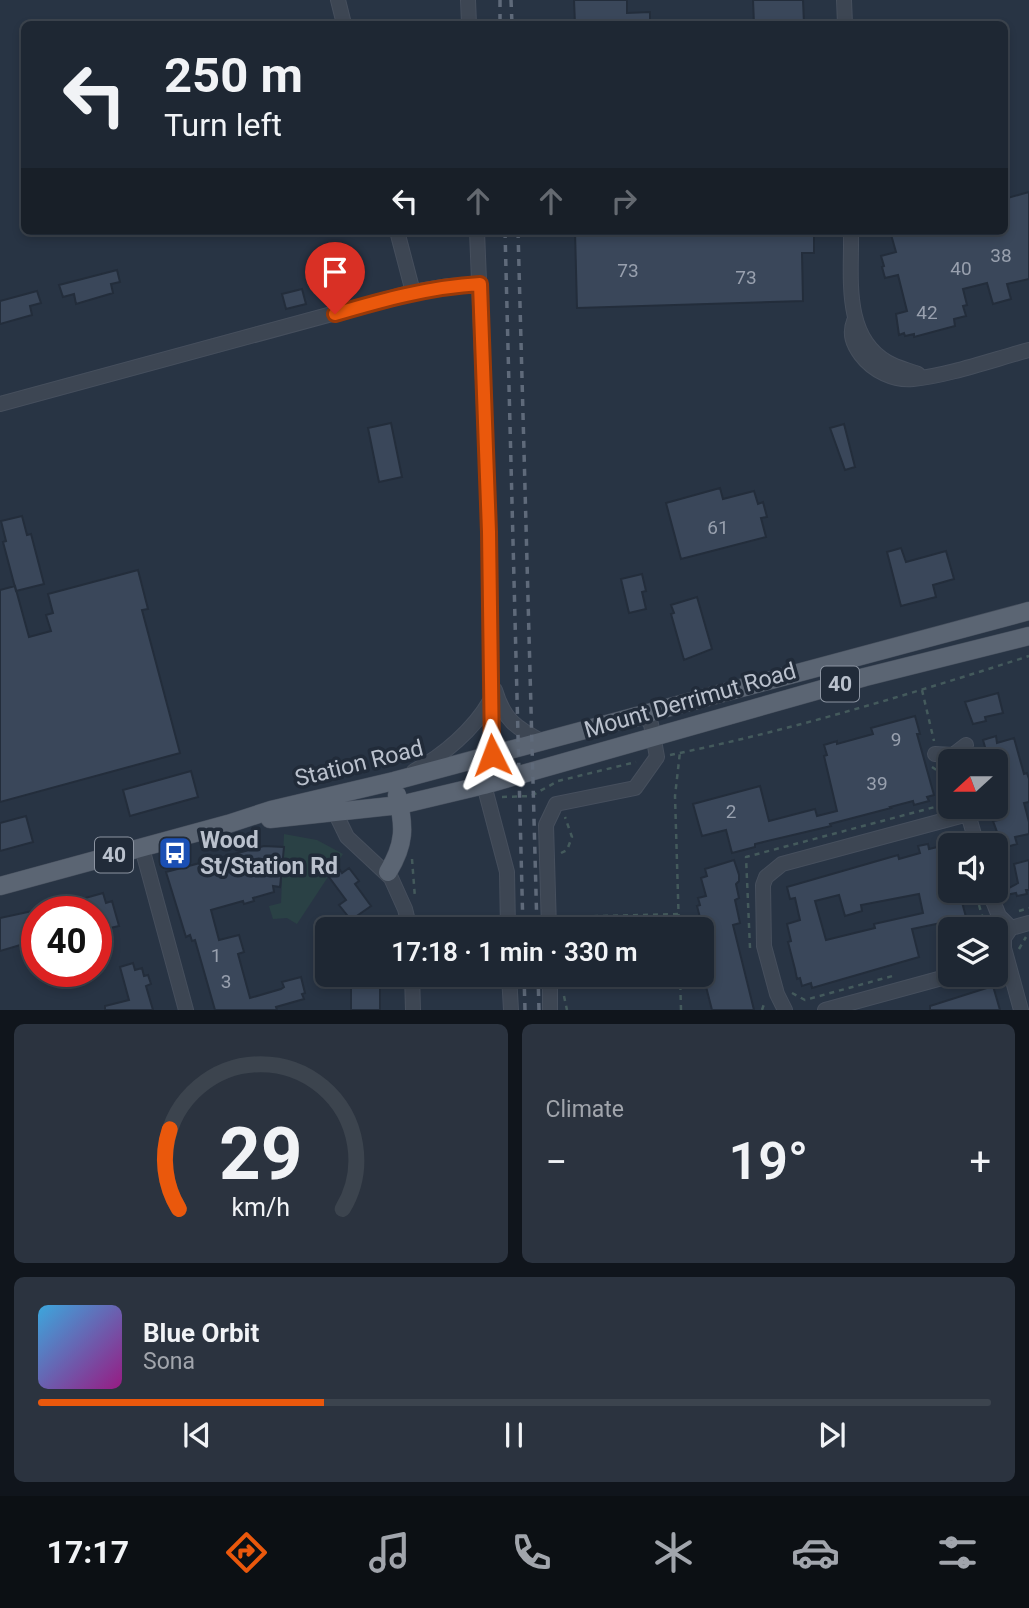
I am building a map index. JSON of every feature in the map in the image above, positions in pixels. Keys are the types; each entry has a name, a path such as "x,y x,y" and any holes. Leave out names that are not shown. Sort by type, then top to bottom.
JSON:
{"main road":[{"name":"Mount Derrimut Road","path":"543,742 1029,611"},
{"name":"Mount Derrimut Road","path":"527,771 865,677 1029,636"},
{"path":"737,690 742,711"},
{"name":"Station Road","path":"331,805 394,781 543,742"},
{"path":"492,755 503,769 527,771"},
{"path":"484,785 491,767 492,755"},
{"name":"Station Road","path":"0,886 271,810 331,805 400,805 484,785 527,771"},
{"path":"388,872 401,848 400,805 394,781"}],"street":[{"path":"338,0 343,21"},
{"path":"468,0 469,21"},
{"path":"844,0 845,21"},
{"path":"398,235 412,292"},
{"path":"477,235 489,532 492,755"},
{"path":"851,235 853,342 863,357 877,370 894,377 914,379 1029,350"},
{"path":"0,404 412,292 480,284"},
{"path":"491,675 501,709 510,722 543,742"},
{"path":"394,781 429,763 443,752 490,701"},
{"path":"549,917 546,825 556,804 635,788 657,757 651,724 646,717 614,723"},
{"path":"962,749 966,745"},
{"path":"931,755 938,756"},
{"path":"484,785 507,872 508,917"},
{"path":"331,805 347,837 388,872 407,917"},
{"path":"785,1010 777,994 764,946 763,885 766,877 782,864 938,818"},
{"path":"142,848 186,1010"},
{"path":"993,903 1011,928 1027,930"},
{"path":"1008,932 1011,928"},
{"path":"1008,961 1021,1010"},
{"path":"825,1010 938,979"},
{"path":"412,987 413,1010"},
{"path":"510,987 511,1010"},
{"path":"550,987 550,1010"}],"path":[{"path":"520,796 531,796 558,781 750,738 922,690 1029,656"},
{"path":"922,690 934,740 932,769 938,772"},
{"path":"678,917 675,796 680,752"},
{"path":"752,955 748,943 747,858 938,806"},
{"path":"412,855 415,905"},
{"path":"979,904 983,917"},
{"path":"635,917 678,914"},
{"path":"1008,961 1027,930"},
{"path":"791,992 805,1000 897,975"},
{"path":"680,987 681,1010"},
{"path":"762,991 765,1003 762,1010"}],"green space":[{"path":"284,834 317,840 343,854 297,924 287,918 273,919 269,906 281,903"}],"building":[{"path":"574,0 627,0 627,13 650,12 650,21 575,21"},
{"path":"753,0 803,0 804,21 754,21"},
{"path":"1029,192 1029,279 1007,284 1011,299 993,304 987,283 963,289 967,305 963,306 966,316 954,319 955,326 914,337 914,334 899,335 896,314 907,311 898,275 885,278 881,256 896,252 891,235 1008,235 1008,198"},
{"path":"575,235 814,235 814,253 802,253 803,301 577,308"},
{"path":"117,270 120,282 111,284 113,293 76,304 74,294 63,297 59,285"},
{"path":"302,289 306,304 286,309 282,294"},
{"path":"37,291 41,303 30,306 32,315 0,324 0,301"},
{"path":"391,423 402,477 379,482 368,428"},
{"path":"844,424 855,467 845,470 830,428"},
{"path":"720,488 723,499 754,491 758,504 763,502 767,517 761,518 766,537 681,559 666,503"},
{"path":"22,516 27,535 31,534 44,584 16,591 3,542 6,541 1,521"},
{"path":"901,548 906,562 946,551 954,579 933,585 936,597 901,606 887,552"},
{"path":"138,570 148,609 142,610 180,753 0,802 0,590 15,586 29,637 51,631 46,615 53,613 48,594"},
{"path":"642,574 646,609 629,613 621,579"},
{"path":"697,597 712,649 684,660 671,605"},
{"path":"998,693 1003,713 985,717 986,721 973,724 965,702"},
{"path":"915,716 920,734 917,734 934,795 927,797 929,801 914,805 913,801 890,807 830,824 831,826 755,844 755,847 732,853 726,830 702,836 693,804 760,786 769,821 815,809 817,816 837,811 824,756 827,755 824,745 873,734 871,728"},
{"path":"996,736 997,743 1014,738 1024,774 1027,773 1029,779 1029,802 1024,803 1029,834 1015,837 1017,844 1008,847 1008,833 997,833 993,821 1008,819 1008,749 986,749 983,740"},
{"path":"191,771 198,797 130,816 123,790"},
{"path":"26,816 33,842 0,851 0,823"},
{"path":"928,844 929,849 938,847 938,903 962,903 966,917 938,917 938,924 912,929 919,957 812,988 811,983 802,986 800,978 797,979 788,942 791,941 787,924 800,920 795,898 790,899 787,887 898,855 899,859 920,853 918,846","holes":["919,894 923,913 874,924 875,928 826,940 815,901 839,895 845,916 862,911 861,905"]},
{"path":"264,846 284,847 280,887 273,886 274,892 253,898 254,901 244,904 243,901 211,910 219,940 239,935 244,952 238,954 250,998 281,989 284,987 282,982 301,977 304,999 276,1007 277,1010 215,1010 195,940 192,941 190,935 186,937 166,872"},
{"path":"734,860 739,875 736,884 739,898 735,900 740,923 733,925 754,1010 712,1010 706,987 714,987 714,917 700,917 697,906 700,905 698,898 706,896 701,878 707,876 705,869"},
{"path":"1029,860 1027,894 1008,895 1008,889 1018,883 1014,864"},
{"path":"349,868 359,881 355,884 371,906 355,917 349,917 339,905 346,900 329,877 340,870 342,873"},
{"path":"112,901 119,926 112,928"},
{"path":"21,913 21,945 0,951 0,918"},
{"path":"133,963 135,970 142,968 144,976 148,975 151,984 146,986 153,1010 105,1010 105,1006 129,1000 120,967"},
{"path":"351,987 380,987 380,1010 351,1010"},
{"path":"993,987 1000,1010 930,1010 930,1006"}],"railway":[{"path":"500,0 500,21"},
{"path":"511,0 512,21"},
{"path":"505,235 523,917"},
{"path":"518,235 537,917"},
{"path":"524,987 525,1010"},
{"path":"538,987 539,1010"}],"place":[{"name":"Wood St/Station Rd","path":"175,853"}],"route":[{"path":"335,314 412,292 480,284 489,532 492,755"}]}
